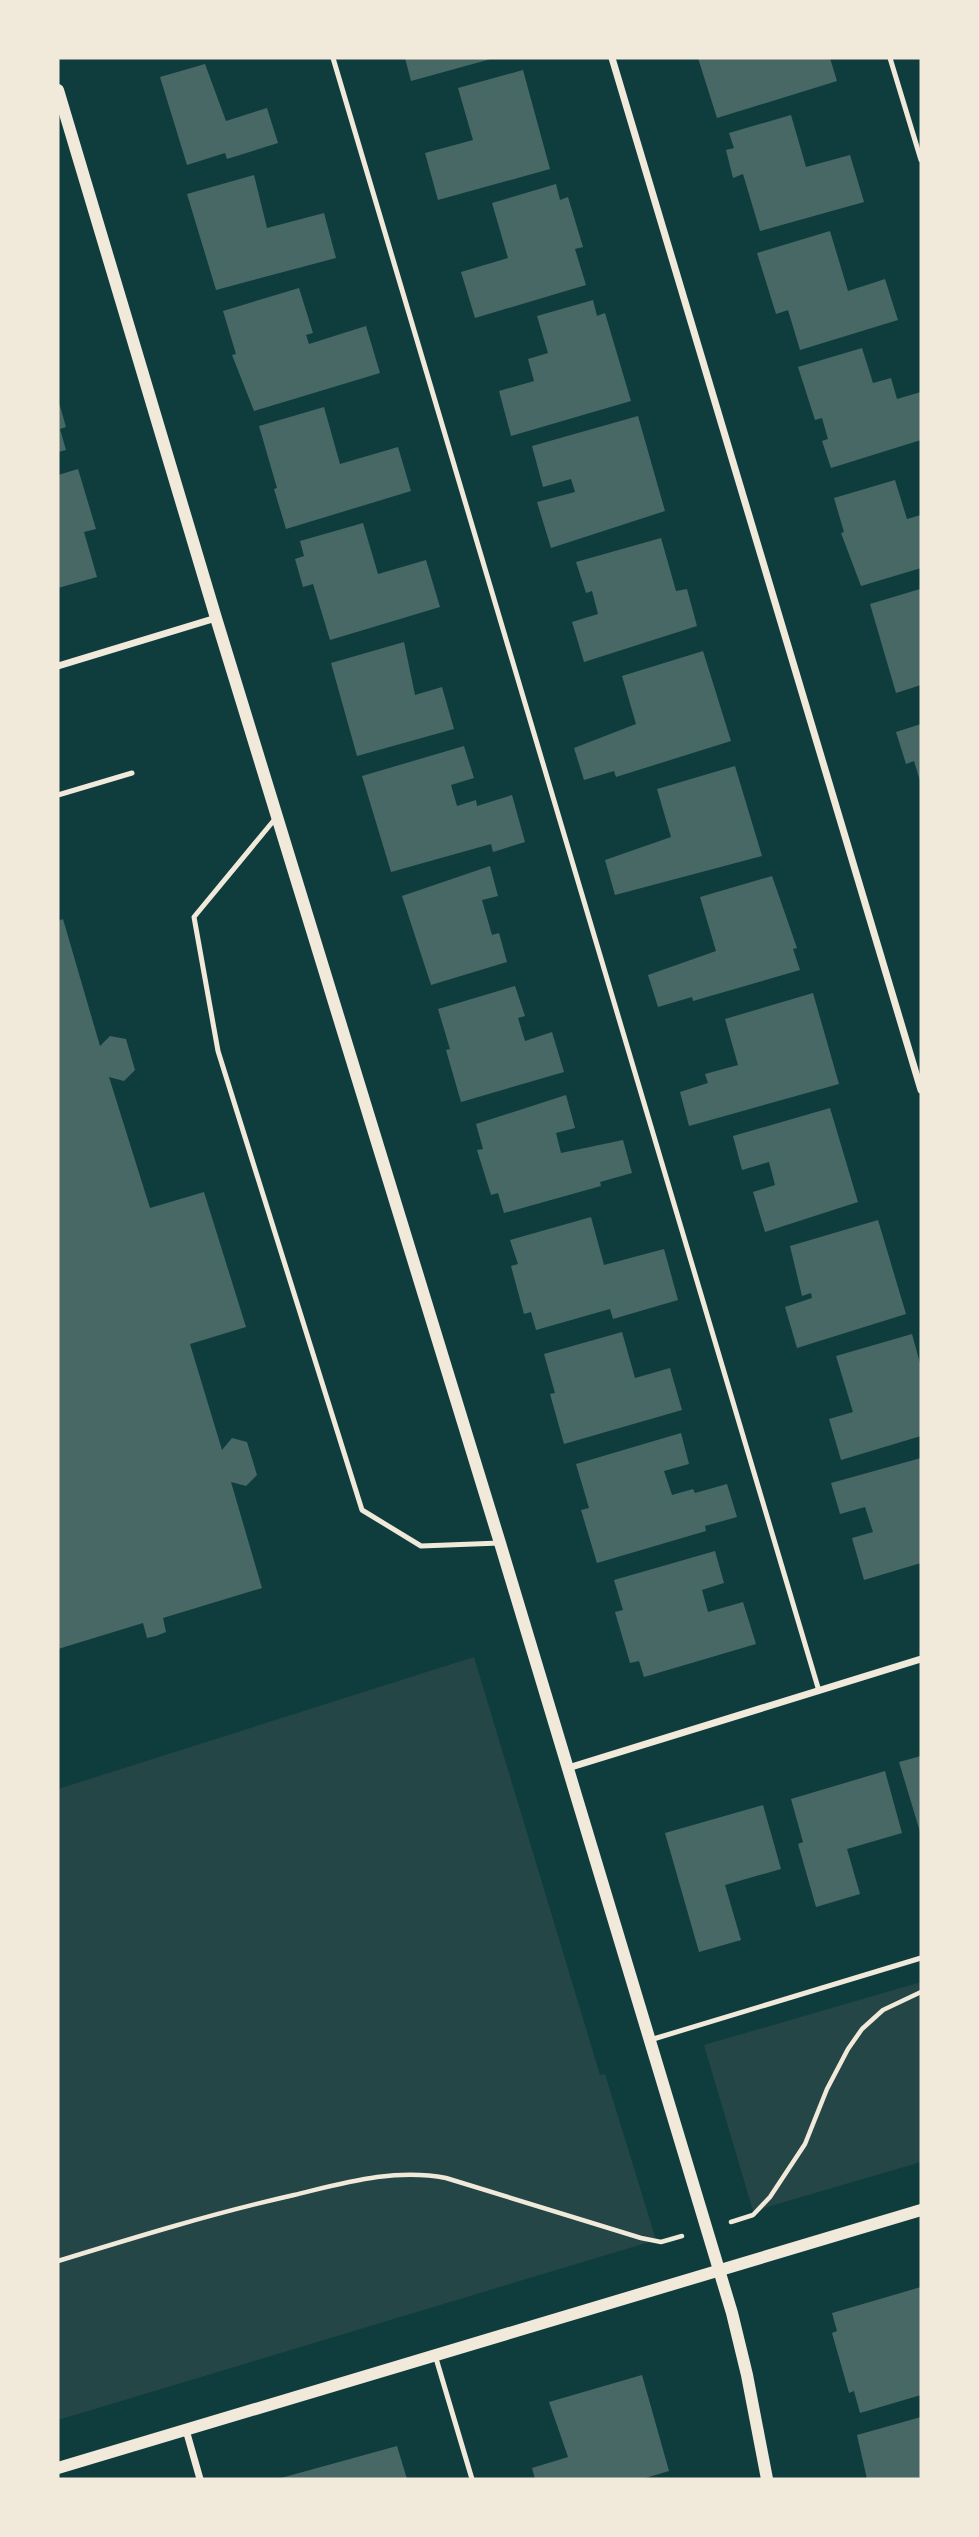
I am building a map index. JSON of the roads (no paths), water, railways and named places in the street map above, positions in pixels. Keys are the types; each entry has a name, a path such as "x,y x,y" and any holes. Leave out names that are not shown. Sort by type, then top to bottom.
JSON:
{"street":[{"path":"612,58 921,1090"},
{"path":"58,90 719,2269 747,2375 767,2479"},
{"path":"58,666 216,618"},
{"path":"568,1768 921,1659"},
{"path":"58,2468 921,2210"},
{"path":"186,2430 200,2479"}],"lane":[{"path":"333,58 819,1691"},
{"path":"890,58 921,160"},
{"path":"58,795 132,773"},
{"path":"277,817 194,917 222,1064 362,1510 421,1546 500,1543"},
{"path":"650,2039 921,1958"},
{"path":"435,2354 472,2479"}]}
